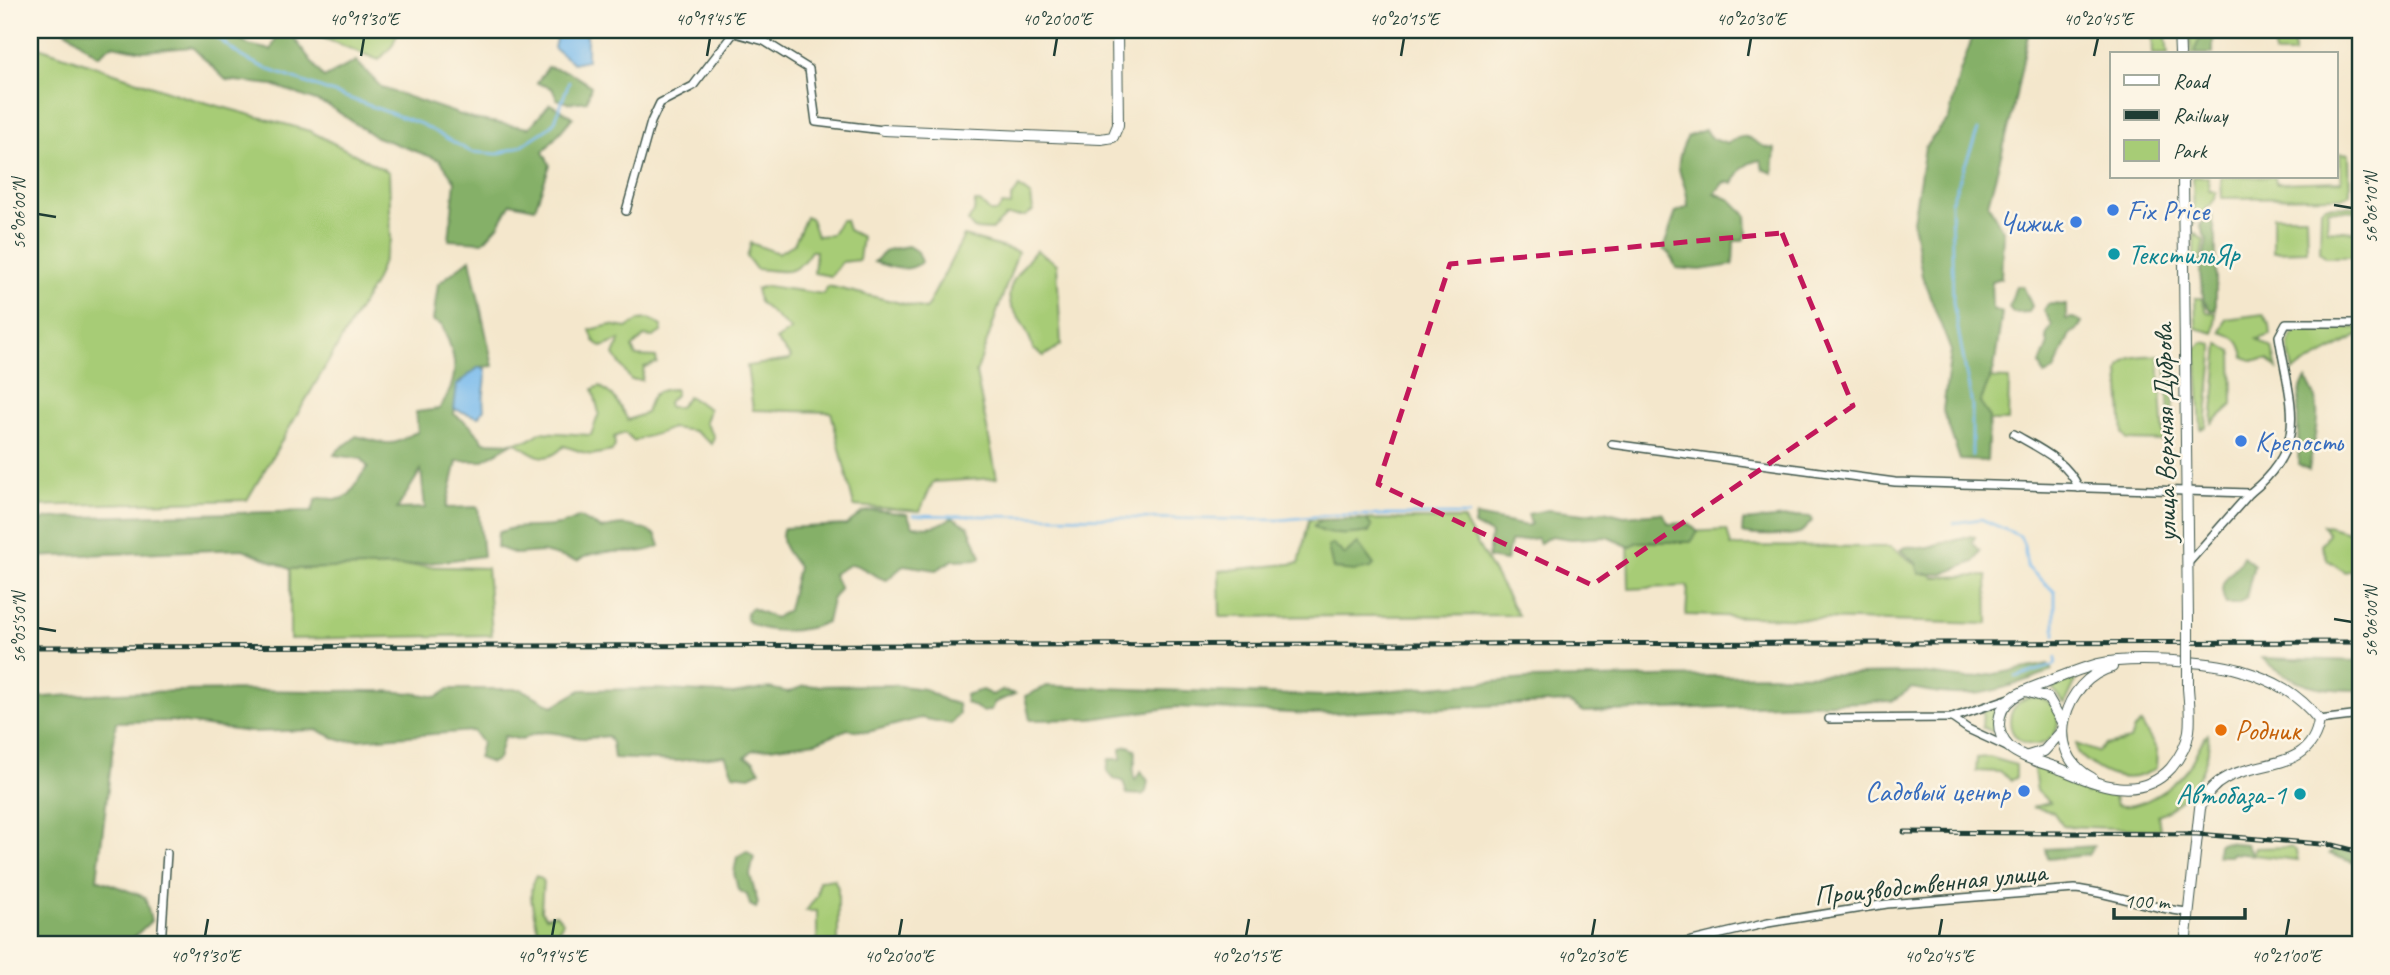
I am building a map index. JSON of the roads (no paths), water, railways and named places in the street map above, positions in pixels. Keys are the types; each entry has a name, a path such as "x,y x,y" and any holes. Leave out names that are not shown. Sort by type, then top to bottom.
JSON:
{"main road":[{"path":"883,130 1101,139 1113,136 1118,125 1117,30"},
{"path":"2179,30 2180,52"},
{"name":"улица Верхняя Дуброва","path":"2110,787 2128,789 2147,785 2166,773 2178,760 2189,730 2183,178"},
{"path":"2110,787 2087,776 2073,763 2063,742 2062,726 2071,696 2086,680 2105,669 2133,661"},
{"path":"2110,787 2011,749 2001,736 1999,723 2010,698 2100,663 2133,661 2211,664 2238,669 2271,680 2294,694 2319,720 2317,734 2306,749 2288,760 2226,776 2206,790 2200,808 2185,945"},
{"path":"2023,691 2048,698 2062,726"},
{"path":"2028,756 2043,751 2062,726"}],"street":[{"path":"626,211 651,122 660,103 693,86 736,32 764,41 810,69 816,122 883,130"},
{"path":"2189,562 2250,493 2268,478 2285,454 2294,428 2279,336 2286,323 2360,323"},
{"path":"2014,434 2053,456 2071,471 2080,488"},
{"path":"1612,444 1895,482 2250,493"},
{"path":"1829,719 1952,718 2010,698"},
{"path":"2319,720 2360,715"},
{"path":"1952,718 2011,749"},
{"path":"161,945 167,853"},
{"name":"Производственная улица","path":"1675,945 1768,923 1887,904 2075,889 2102,892 2160,910 2189,912"}],"water":[{"path":"558,30 587,30 587,60 573,63 554,48"},
{"path":"479,367 485,369 486,379 484,409 478,417 454,409 457,385"}],"waterway":[{"path":"207,30 242,57 267,69 421,124 471,152 498,154 521,146 550,127 555,121 569,82"},
{"path":"1972,456 1972,405 1953,302 1951,202 1978,130"},
{"path":"914,515 1279,520 1332,515 1468,515"},
{"path":"1954,523 1981,519 2020,536 2027,567 2055,592 2055,635"},
{"path":"2016,677 2055,665 2056,658"}],"railway":[{"path":"30,647 2360,642"},
{"path":"1904,832 2197,834 2333,845 2360,852"},
{"path":"2271,941 2360,945"}],"place":[{"name":"Fix Price","path":"2113,210"},
{"name":"Чижик","path":"2076,222"},
{"name":"ТекстильЯр","path":"2114,254"},
{"name":"Крепость","path":"2241,441"},
{"name":"Родник","path":"2221,730"},
{"name":"Садовый центр","path":"2024,791"},
{"name":"Автобаза-1","path":"2300,794"}]}
